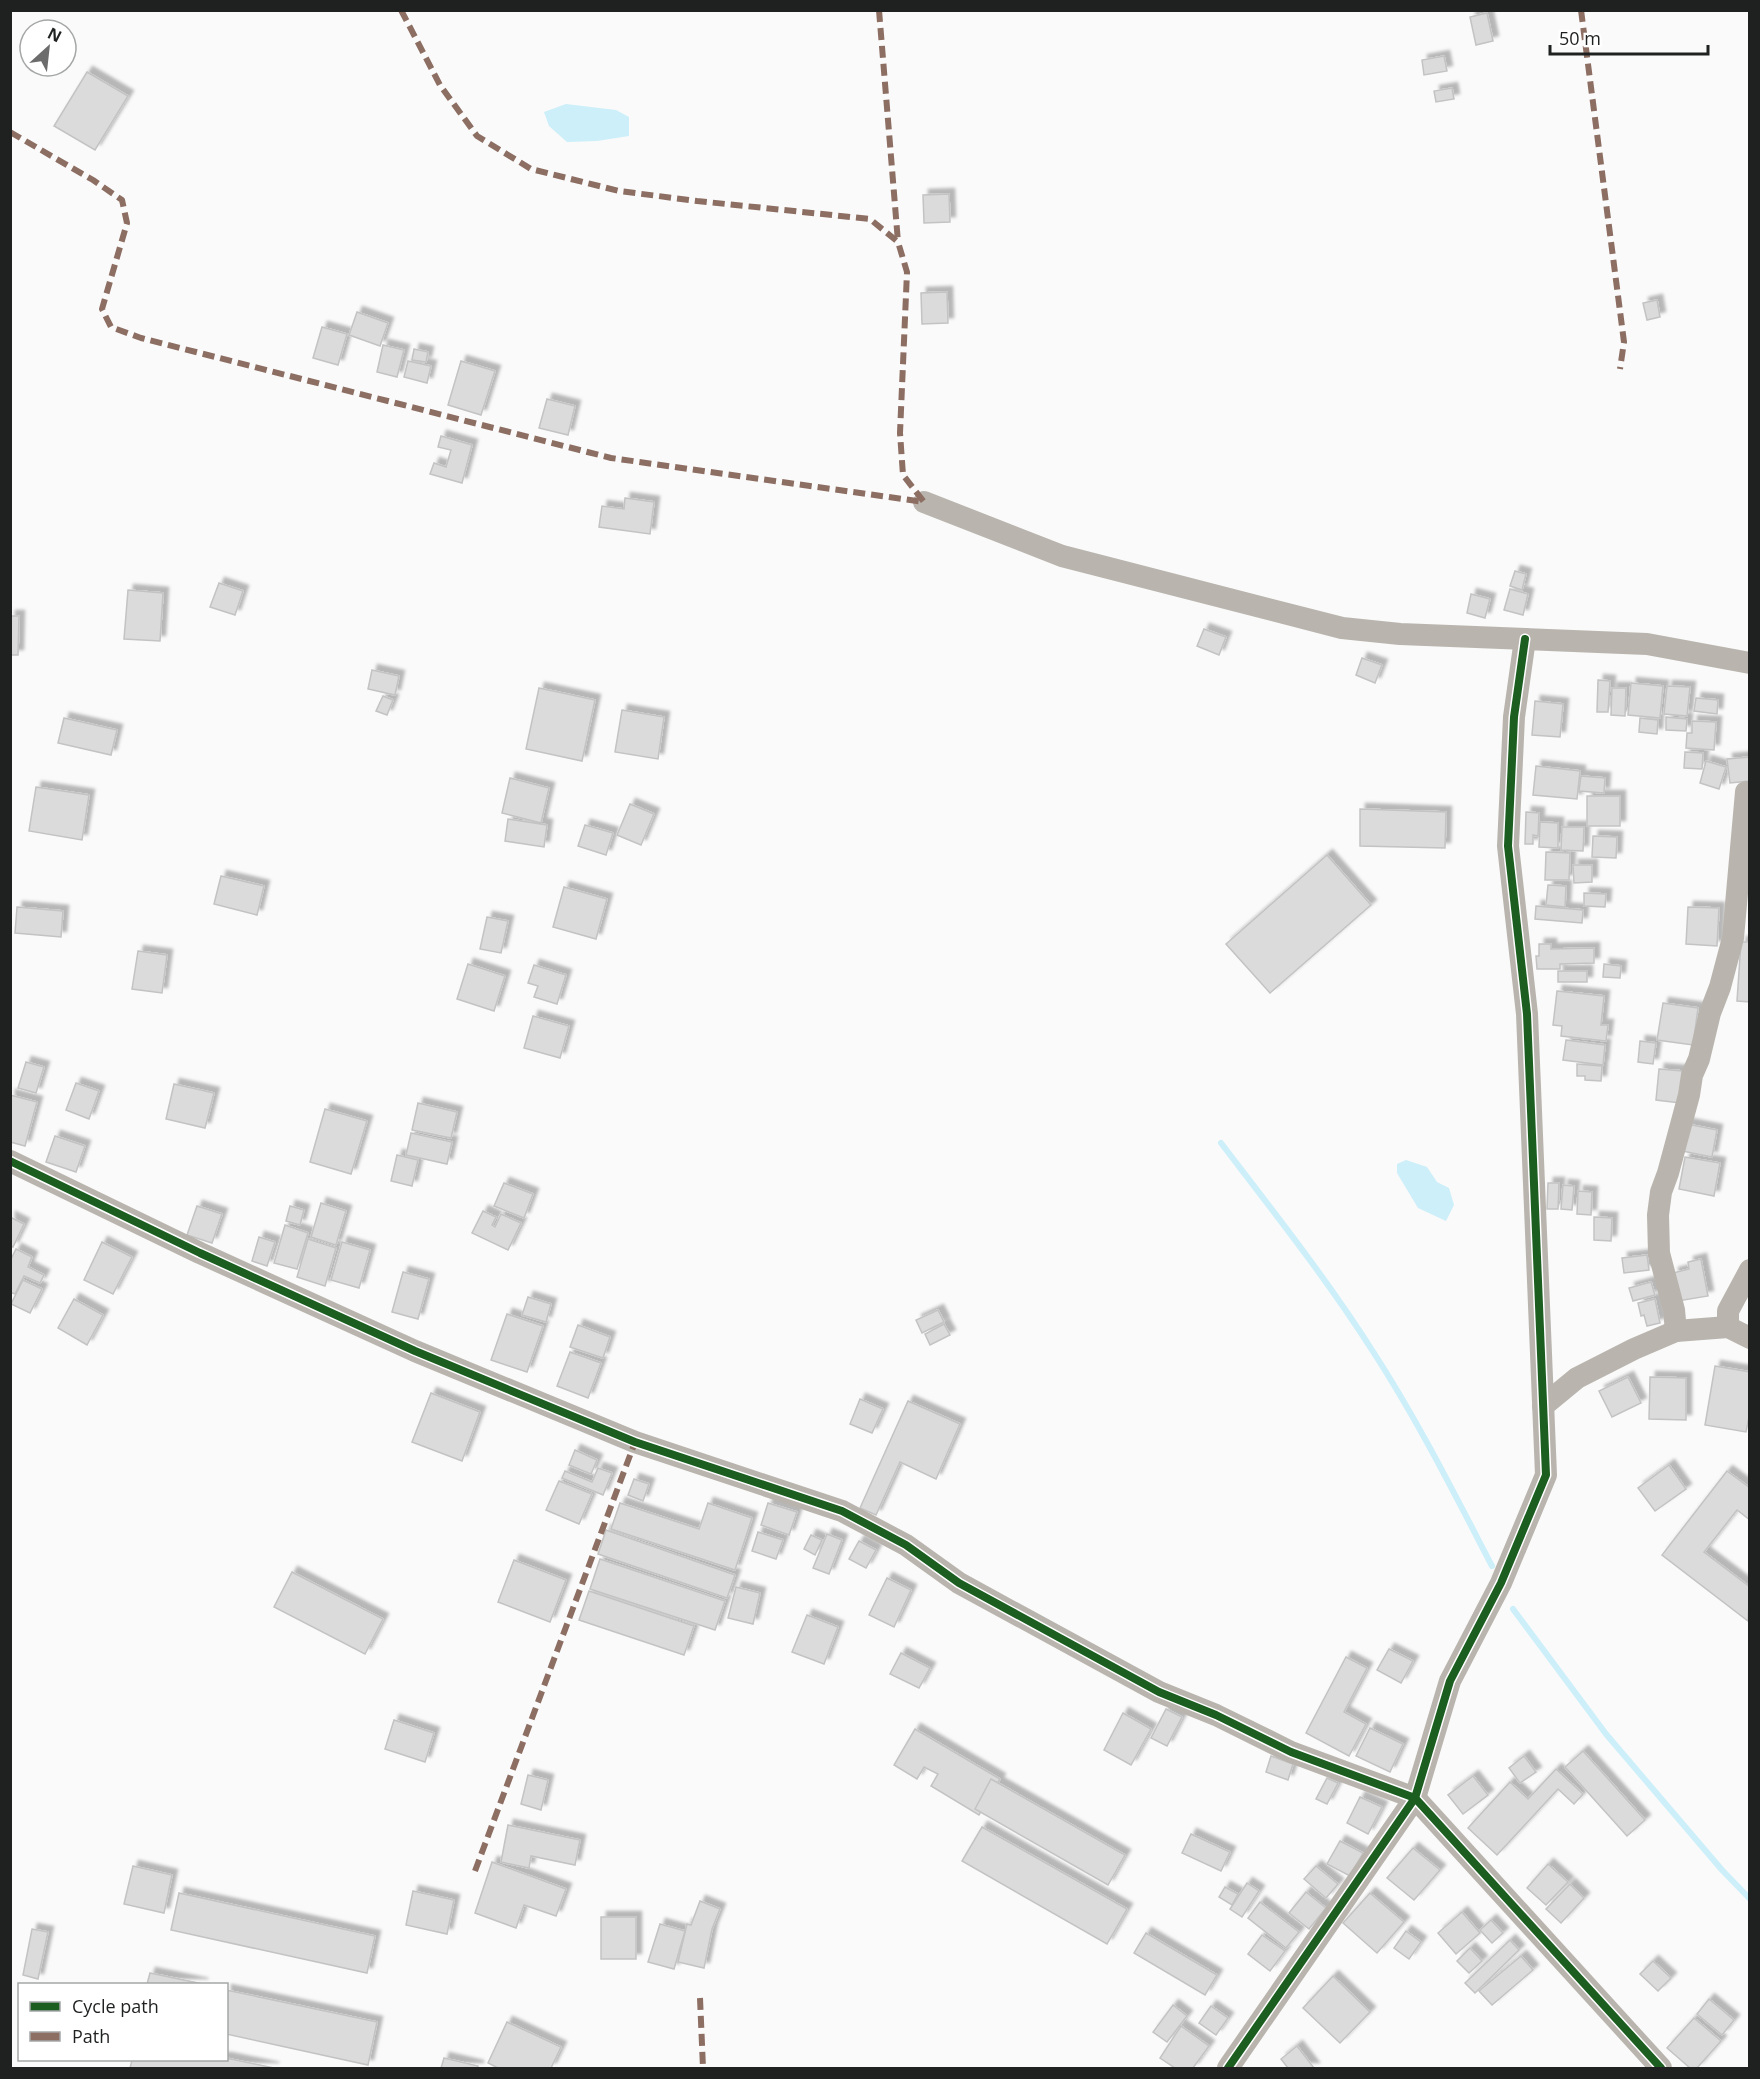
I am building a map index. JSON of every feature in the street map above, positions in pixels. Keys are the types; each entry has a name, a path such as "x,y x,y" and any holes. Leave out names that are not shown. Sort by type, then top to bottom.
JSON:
{"street":[{"path":"924,502 1062,556 1342,628 1400,634 1647,644 1749,663"},
{"path":"1228,2068 1415,1798 1450,1681 1501,1583 1546,1475 1527,1014 1508,846 1514,717 1525,639"},
{"path":"1676,1330 1674,1310 1659,1253 1660,1192 1668,1173 1689,1095 1692,1075 1699,1059 1710,1013 1720,987 1733,938 1746,792"},
{"path":"10,1161 200,1253 415,1351 635,1442 773,1490 842,1511 906,1545 960,1583 1159,1692 1216,1715 1291,1752 1415,1798 1661,2068"},
{"path":"1728,1327 1728,1311 1749,1270"},
{"path":"1543,1406 1577,1378 1676,1330 1728,1327 1749,1338"}],"water":[{"path":"566,104 616,110 629,117 629,136 597,141 567,142 549,126 544,112"},
{"path":"1406,1160 1427,1167 1437,1182 1449,1188 1454,1205 1446,1221 1418,1208 1397,1173 1397,1164"}],"building":[{"path":"1487,13 1493,41 1476,45 1470,17"},
{"path":"1444,56 1447,71 1424,75 1422,60"},
{"path":"87,72 128,96 95,150 54,126"},
{"path":"1452,88 1454,99 1436,102 1434,91"},
{"path":"949,194 950,222 924,223 923,195"},
{"path":"947,292 948,323 922,324 921,293"},
{"path":"1657,300 1660,317 1647,320 1643,303"},
{"path":"357,312 388,323 380,346 349,335"},
{"path":"322,327 347,334 338,365 313,358"},
{"path":"383,345 404,350 397,377 377,372"},
{"path":"414,349 428,352 426,362 412,360"},
{"path":"408,361 431,366 427,383 404,377"},
{"path":"461,361 495,371 481,415 448,405"},
{"path":"547,399 575,406 568,435 539,428"},
{"path":"441,436 472,445 462,483 430,474 434,463 446,467 451,450 438,447"},
{"path":"625,498 654,502 650,534 599,527 602,506 624,509"},
{"path":"1515,571 1526,574 1522,590 1510,586"},
{"path":"219,583 243,591 235,615 210,607"},
{"path":"1510,589 1528,594 1523,615 1504,610"},
{"path":"128,590 163,593 160,641 124,639"},
{"path":"1471,594 1490,599 1485,618 1467,613"},
{"path":"10,616 19,616 18,655 10,655"},
{"path":"1204,629 1226,637 1219,655 1197,646"},
{"path":"1362,658 1382,665 1375,683 1356,675"},
{"path":"372,670 399,676 395,695 368,689"},
{"path":"1598,680 1610,681 1608,712 1597,712"},
{"path":"1631,683 1663,686 1660,718 1628,715"},
{"path":"1667,686 1690,687 1687,716 1664,714"},
{"path":"539,688 595,700 582,761 526,749"},
{"path":"1612,688 1626,688 1625,716 1611,715"},
{"path":"383,696 393,700 387,715 376,711"},
{"path":"1696,698 1718,700 1717,714 1694,711"},
{"path":"1535,701 1563,704 1560,737 1532,735"},
{"path":"622,710 664,717 658,759 615,752"},
{"path":"1666,717 1687,719 1686,731 1666,730"},
{"path":"64,718 117,730 111,755 58,743"},
{"path":"1640,718 1658,720 1657,734 1639,732"},
{"path":"1692,721 1716,722 1714,750 1686,748 1687,733 1692,733"},
{"path":"1685,752 1703,753 1702,769 1684,768"},
{"path":"1750,757 1750,781 1730,783 1727,759"},
{"path":"1706,761 1726,767 1719,789 1700,783"},
{"path":"1536,766 1580,771 1577,799 1533,795"},
{"path":"1581,776 1605,778 1604,793 1579,791"},
{"path":"510,778 549,788 541,823 502,813"},
{"path":"36,787 89,795 82,840 29,831"},
{"path":"1587,796 1620,796 1620,826 1587,826"},
{"path":"630,804 654,814 641,845 617,835"},
{"path":"1360,809 1446,812 1445,848 1360,846"},
{"path":"1526,812 1539,813 1538,836 1533,835 1533,844 1525,844"},
{"path":"508,819 547,825 544,847 505,841"},
{"path":"1540,822 1558,823 1558,848 1539,847"},
{"path":"585,825 613,833 606,855 578,846"},
{"path":"1562,827 1584,827 1583,851 1561,850"},
{"path":"1593,836 1617,837 1616,858 1592,857"},
{"path":"1546,852 1570,853 1569,880 1545,880"},
{"path":"1327,855 1371,905 1270,993 1226,944"},
{"path":"1573,865 1592,865 1592,882 1574,883"},
{"path":"221,876 264,886 257,915 214,904"},
{"path":"1548,885 1566,886 1565,907 1546,905"},
{"path":"564,887 607,899 596,939 553,927"},
{"path":"1584,893 1606,894 1605,907 1584,906"},
{"path":"1536,906 1583,910 1582,923 1535,919"},
{"path":"17,907 63,911 61,937 15,933"},
{"path":"1688,907 1719,908 1717,946 1686,944"},
{"path":"487,917 508,921 501,953 480,949"},
{"path":"1741,942 1750,942 1750,1002 1737,1001"},
{"path":"1539,944 1551,944 1551,949 1594,948 1594,963 1560,964 1560,969 1537,969 1536,956 1539,956"},
{"path":"138,951 167,955 162,993 132,989"},
{"path":"468,964 505,976 494,1011 457,999"},
{"path":"1604,964 1621,966 1620,978 1603,977"},
{"path":"534,965 566,975 557,1004 534,997 538,986 528,983"},
{"path":"1558,971 1587,971 1587,982 1558,982"},
{"path":"1557,991 1604,996 1601,1025 1608,1025 1606,1041 1561,1036 1562,1026 1553,1025"},
{"path":"1663,1003 1698,1008 1693,1045 1657,1040"},
{"path":"533,1016 569,1026 560,1058 524,1048"},
{"path":"1566,1040 1605,1045 1603,1065 1563,1060"},
{"path":"1640,1041 1656,1043 1653,1064 1638,1062"},
{"path":"26,1062 44,1067 36,1093 18,1088"},
{"path":"1577,1064 1602,1066 1601,1081 1585,1080 1585,1076 1577,1076"},
{"path":"1659,1069 1683,1071 1680,1103 1656,1100"},
{"path":"76,1083 99,1091 89,1119 66,1110"},
{"path":"174,1084 214,1093 205,1128 166,1119"},
{"path":"10,1095 37,1102 25,1146 10,1142"},
{"path":"418,1103 457,1112 451,1138 412,1130"},
{"path":"325,1109 367,1121 351,1174 310,1162"},
{"path":"1687,1124 1717,1130 1712,1157 1682,1151"},
{"path":"411,1133 452,1142 447,1164 406,1155"},
{"path":"55,1136 85,1146 76,1172 46,1162"},
{"path":"397,1155 418,1160 412,1186 391,1181"},
{"path":"1685,1157 1720,1163 1714,1196 1679,1189"},
{"path":"504,1183 533,1194 524,1218 494,1206"},
{"path":"1548,1183 1559,1183 1558,1209 1547,1209"},
{"path":"1563,1185 1574,1186 1572,1210 1561,1209"},
{"path":"1578,1191 1592,1192 1591,1215 1577,1214"},
{"path":"321,1203 346,1211 336,1245 311,1237"},
{"path":"197,1206 222,1214 212,1243 187,1235"},
{"path":"290,1206 304,1210 300,1225 286,1221"},
{"path":"483,1211 496,1217 492,1225 495,1227 501,1214 521,1223 508,1250 472,1233"},
{"path":"10,1217 24,1224 13,1247 10,1246"},
{"path":"1594,1217 1612,1218 1611,1241 1594,1240"},
{"path":"285,1225 308,1233 297,1269 274,1263"},
{"path":"259,1237 275,1242 267,1266 252,1261"},
{"path":"308,1239 336,1248 325,1286 297,1277"},
{"path":"102,1242 132,1257 113,1294 84,1280"},
{"path":"342,1242 370,1250 359,1288 331,1280"},
{"path":"16,1249 32,1257 28,1267 44,1275 40,1283 24,1276 15,1294 10,1292 10,1261"},
{"path":"1647,1255 1649,1270 1624,1273 1622,1258"},
{"path":"1701,1259 1708,1296 1678,1301 1673,1273 1689,1269 1688,1262"},
{"path":"403,1272 429,1279 418,1319 392,1312"},
{"path":"23,1280 42,1289 30,1313 11,1304"},
{"path":"1651,1282 1655,1295 1633,1301 1629,1288"},
{"path":"528,1297 551,1304 546,1322 522,1315"},
{"path":"74,1299 103,1315 87,1345 58,1328"},
{"path":"1655,1299 1660,1323 1647,1326 1644,1315 1641,1316 1638,1303"},
{"path":"938,1310 944,1322 922,1333 916,1320"},
{"path":"507,1314 543,1326 527,1372 491,1360"},
{"path":"944,1324 950,1335 930,1345 925,1334"},
{"path":"578,1325 610,1337 603,1358 570,1347"},
{"path":"570,1352 601,1363 588,1398 557,1386"},
{"path":"1715,1366 1750,1372 1750,1412 1746,1432 1705,1425"},
{"path":"1628,1377 1641,1403 1612,1417 1599,1391"},
{"path":"1650,1377 1686,1378 1686,1420 1649,1419"},
{"path":"431,1393 480,1412 462,1461 412,1442"},
{"path":"860,1399 883,1409 872,1433 850,1424"},
{"path":"908,1401 960,1424 936,1479 900,1462 876,1515 860,1508"},
{"path":"575,1450 597,1460 591,1474 569,1465"},
{"path":"1669,1465 1686,1489 1655,1511 1638,1488"},
{"path":"598,1468 612,1473 603,1495 562,1478 565,1471 592,1482"},
{"path":"1727,1471 1750,1488 1750,1520 1737,1510 1704,1552 1750,1587 1748,1621 1662,1555"},
{"path":"634,1479 649,1484 643,1501 628,1495"},
{"path":"559,1481 592,1494 579,1524 546,1510"},
{"path":"620,1503 699,1529 708,1503 752,1518 735,1570 611,1529"},
{"path":"768,1503 797,1512 789,1535 761,1525"},
{"path":"606,1530 735,1575 727,1598 598,1554"},
{"path":"758,1532 783,1540 776,1559 752,1551"},
{"path":"827,1534 842,1540 829,1574 813,1568"},
{"path":"811,1535 822,1540 815,1555 804,1549"},
{"path":"859,1541 876,1550 866,1568 849,1559"},
{"path":"600,1559 725,1601 715,1630 590,1589"},
{"path":"514,1560 566,1580 550,1622 498,1602"},
{"path":"292,1572 383,1619 365,1654 274,1607"},
{"path":"887,1578 911,1590 894,1627 869,1615"},
{"path":"736,1587 760,1593 753,1624 728,1618"},
{"path":"589,1591 694,1626 684,1655 579,1620"},
{"path":"807,1615 838,1627 824,1664 792,1652"},
{"path":"1389,1649 1413,1661 1401,1683 1377,1670"},
{"path":"901,1653 930,1668 919,1688 890,1674"},
{"path":"1346,1657 1367,1668 1344,1712 1366,1724 1349,1756 1306,1733"},
{"path":"1166,1709 1182,1717 1167,1746 1151,1738"},
{"path":"1123,1713 1151,1729 1131,1765 1104,1750"},
{"path":"394,1720 434,1733 425,1762 385,1749"},
{"path":"1370,1728 1403,1744 1390,1772 1356,1756"},
{"path":"915,1729 1000,1779 979,1815 931,1786 938,1774 924,1767 917,1779 894,1765"},
{"path":"1583,1751 1645,1820 1627,1836 1565,1767"},
{"path":"1271,1756 1293,1764 1288,1780 1266,1772"},
{"path":"1524,1756 1536,1772 1520,1783 1509,1768"},
{"path":"1556,1769 1583,1794 1574,1804 1558,1789 1497,1855 1468,1828 1510,1782 1528,1799"},
{"path":"528,1775 548,1780 541,1810 521,1804"},
{"path":"1473,1776 1488,1795 1463,1814 1448,1795"},
{"path":"1327,1778 1338,1783 1327,1804 1316,1799"},
{"path":"991,1779 1125,1855 1108,1885 975,1809"},
{"path":"1360,1797 1382,1807 1368,1834 1347,1823"},
{"path":"508,1825 580,1840 575,1865 531,1856 529,1868 501,1862"},
{"path":"982,1827 1127,1909 1107,1944 962,1861"},
{"path":"1191,1834 1230,1852 1221,1871 1182,1853"},
{"path":"1340,1841 1363,1853 1350,1876 1327,1864"},
{"path":"1413,1848 1440,1870 1414,1900 1387,1878"},
{"path":"492,1862 566,1889 556,1916 524,1905 516,1928 475,1913"},
{"path":"1548,1864 1568,1882 1546,1905 1527,1888"},
{"path":"133,1866 172,1875 164,1913 124,1904"},
{"path":"1316,1866 1338,1884 1326,1898 1304,1879"},
{"path":"1247,1883 1259,1891 1242,1917 1230,1909"},
{"path":"1570,1884 1584,1898 1561,1923 1546,1909"},
{"path":"1225,1887 1238,1894 1232,1905 1219,1897"},
{"path":"413,1891 454,1900 447,1934 406,1925"},
{"path":"1306,1892 1326,1908 1309,1929 1289,1913"},
{"path":"179,1893 375,1936 367,1973 171,1930"},
{"path":"1370,1893 1404,1922 1377,1953 1343,1923"},
{"path":"700,1901 720,1909 712,1929 704,1968 678,1962 687,1924 691,1925"},
{"path":"1260,1902 1299,1932 1286,1948 1248,1918"},
{"path":"1462,1912 1480,1933 1456,1954 1438,1933"},
{"path":"601,1917 636,1917 636,1959 601,1959"},
{"path":"1491,1920 1503,1933 1492,1943 1480,1930"},
{"path":"660,1924 685,1931 674,1969 648,1962"},
{"path":"32,1929 48,1932 38,1979 23,1975"},
{"path":"1406,1931 1421,1942 1409,1959 1394,1948"},
{"path":"1146,1933 1217,1975 1205,1995 1134,1953"},
{"path":"1262,1935 1285,1951 1270,1971 1248,1954"},
{"path":"1510,1940 1519,1950 1475,1993 1465,1983"},
{"path":"1470,1948 1482,1961 1469,1973 1457,1961"},
{"path":"1521,1956 1533,1970 1492,2005 1479,1991"},
{"path":"1653,1961 1671,1978 1658,1991 1640,1974"},
{"path":"150,1973 198,1983 147,1983"},
{"path":"1333,1976 1370,2012 1340,2043 1303,2008"},
{"path":"228,1990 377,2022 368,2065 228,2034"},
{"path":"1709,1999 1734,2020 1722,2035 1697,2014"},
{"path":"1173,2005 1187,2016 1167,2042 1153,2032"},
{"path":"1211,2006 1228,2018 1216,2035 1199,2023"},
{"path":"1694,2018 1721,2041 1697,2068 1690,2068 1667,2048"},
{"path":"507,2022 561,2047 551,2068 498,2068 488,2063"},
{"path":"1181,2026 1209,2046 1193,2068 1175,2068 1160,2058"},
{"path":"1297,2046 1314,2068 1288,2068 1281,2059"},
{"path":"228,2058 274,2068 130,2068 132,2061 228,2061"},
{"path":"444,2058 478,2066 478,2068 441,2068"}],"waterway":[{"path":"1221,1143 1318,1271 1389,1376 1420,1429 1492,1566"},
{"path":"1513,1609 1606,1734 1722,1870 1750,1899"}],"marked path":[{"path":"401,10 440,85 477,136 531,169 619,191 870,219 898,242 907,272 900,433 903,475 924,502"},
{"path":"879,10 898,242"},
{"path":"1581,10 1624,342 1620,369"},
{"path":"10,132 93,180 122,200 127,223 102,309 111,327 141,338 611,458 924,502"},
{"path":"475,1871 635,1442"},
{"path":"700,1998 703,2068"}],"cycle path":[{"path":"1228,2068 1415,1798 1450,1681 1501,1583 1546,1475 1527,1014 1508,846 1514,717 1525,639"},
{"path":"10,1161 200,1253 415,1351 635,1442 842,1511 906,1545 959,1583 1159,1692 1216,1715 1291,1752 1415,1798 1661,2068"}]}
